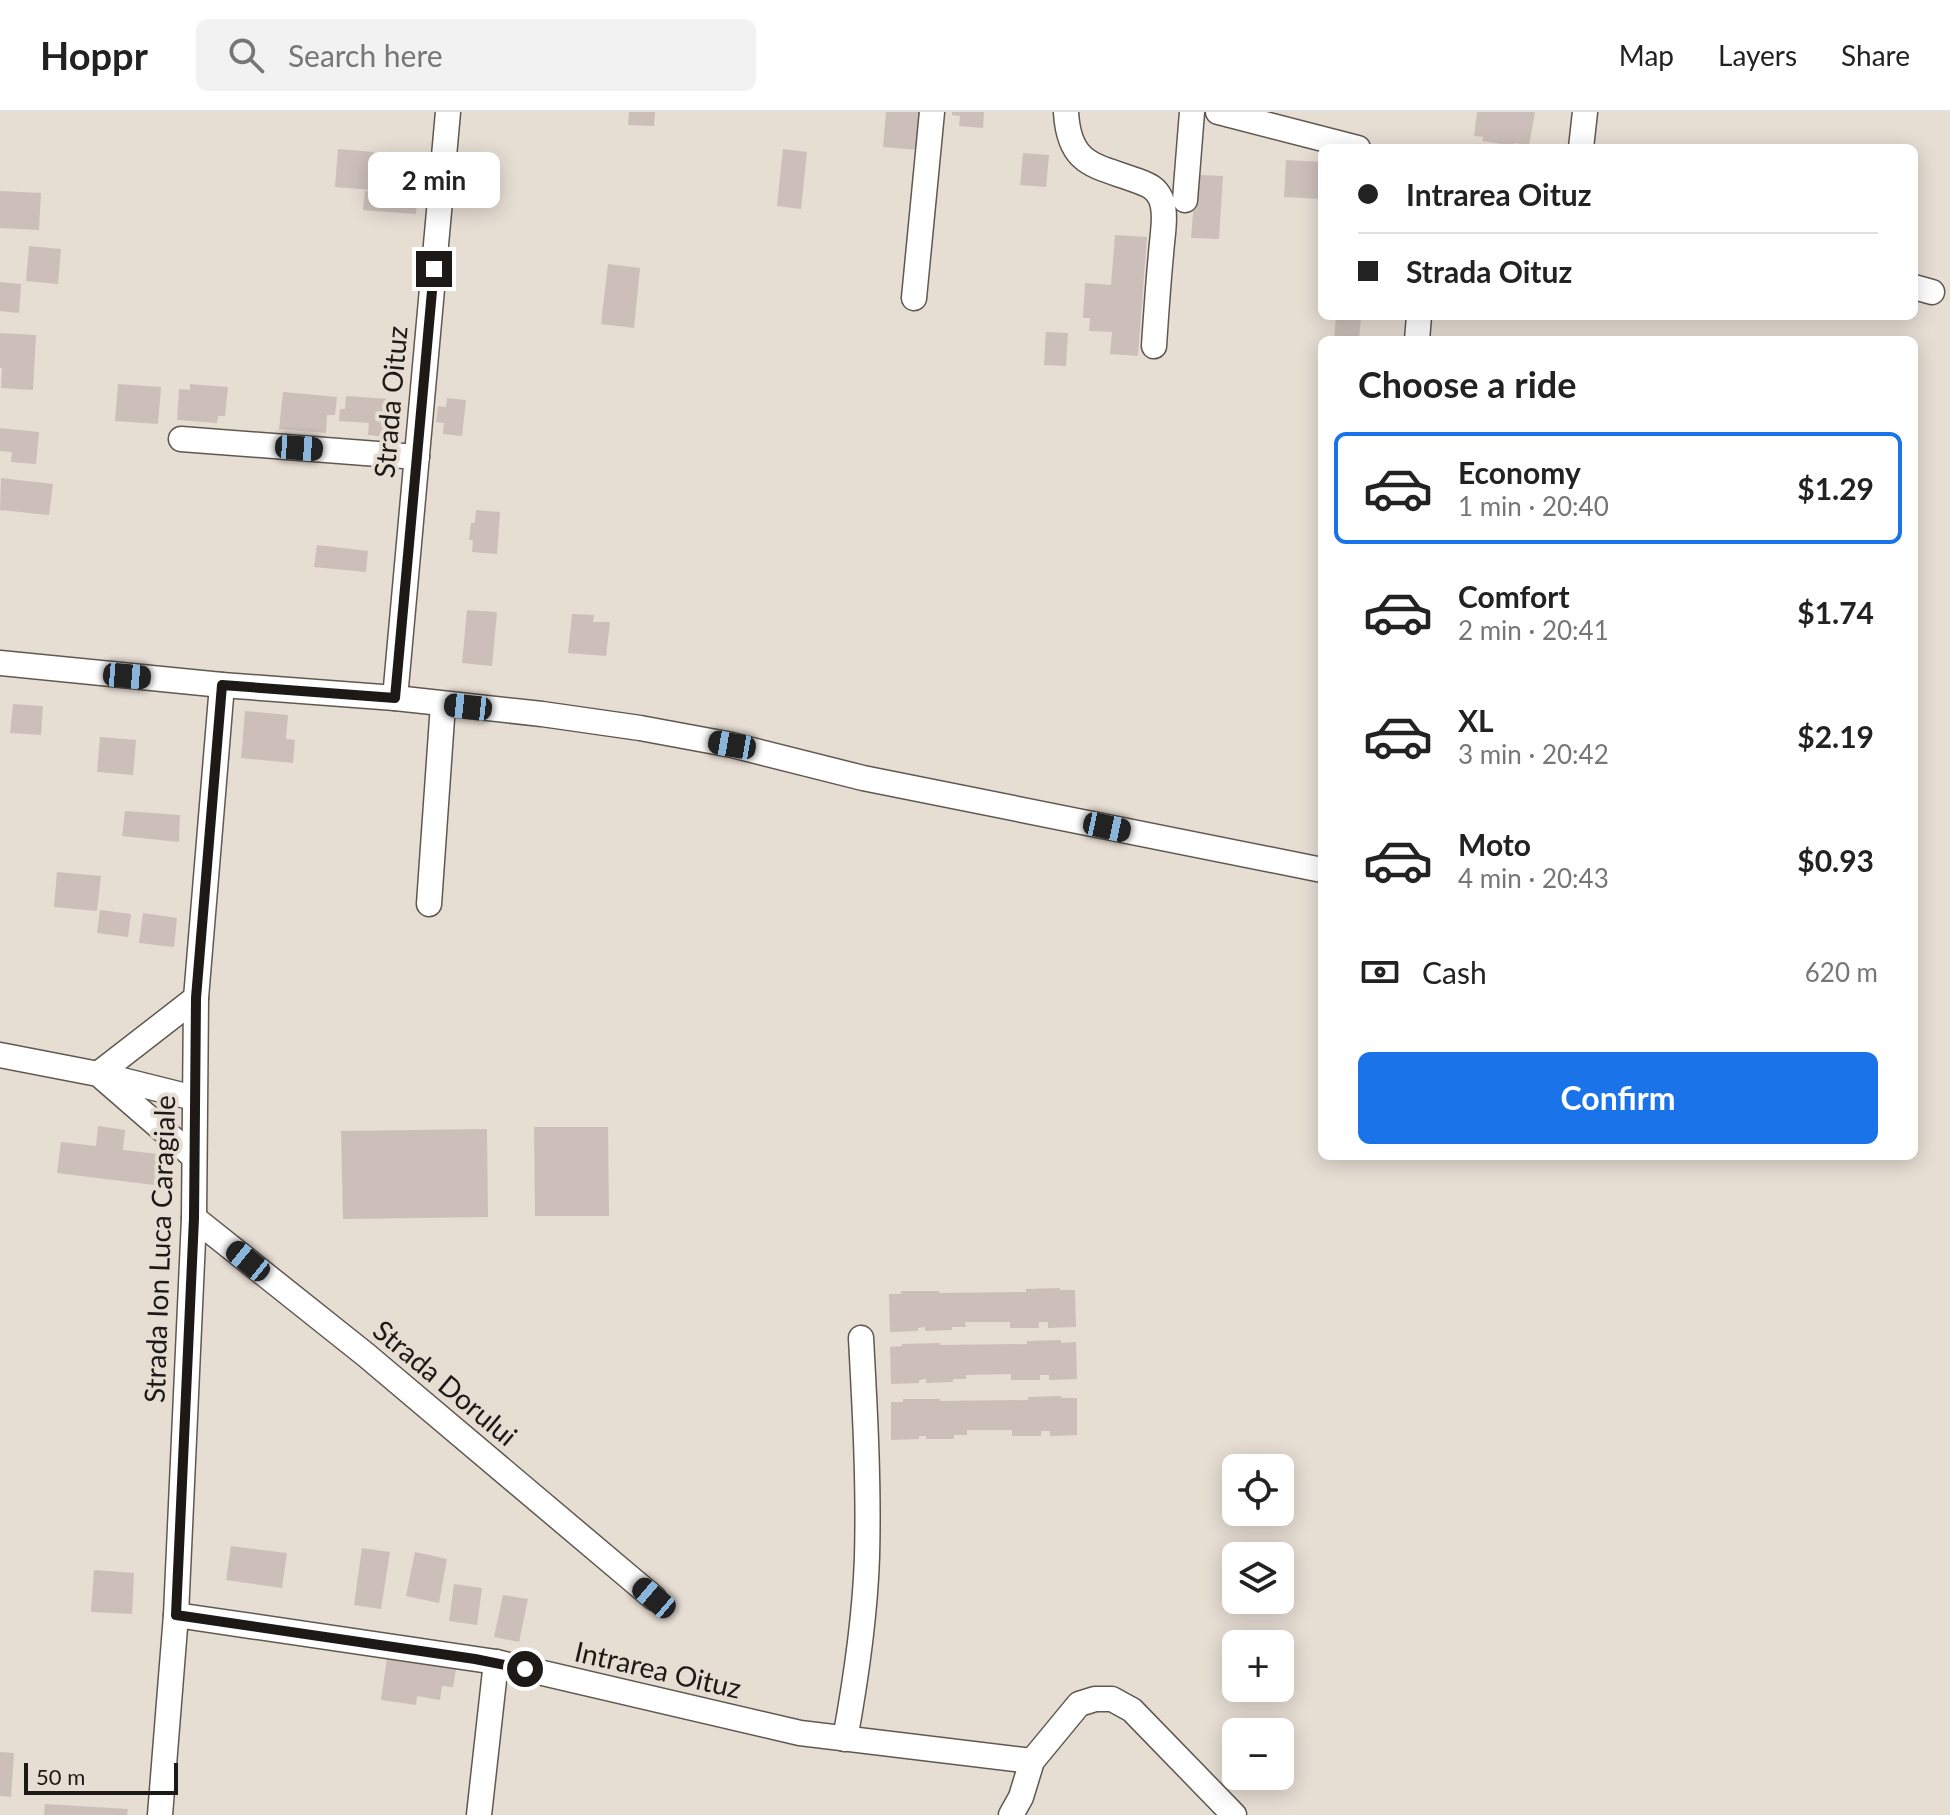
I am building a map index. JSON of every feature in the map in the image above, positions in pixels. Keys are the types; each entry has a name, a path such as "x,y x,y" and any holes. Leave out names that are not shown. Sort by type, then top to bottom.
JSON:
{"street":[{"name":"Strada Oituz","path":"395,698 448,112"},
{"path":"914,298 932,112"},
{"path":"1066,112 1068,136 1079,157 1099,168 1156,189 1163,204 1154,346"},
{"path":"1185,200 1192,112"},
{"path":"1218,112 1342,144"},
{"path":"1581,144 1585,112"},
{"path":"181,439 417,457"},
{"path":"0,663 395,698 640,728 732,745 863,778 1318,869"},
{"name":"Strada Ion Luca Caragiale","path":"160,1815 176,1615 194,1218 196,998 222,685"},
{"path":"429,904 443,704"},
{"path":"98,1074 196,998"},
{"path":"0,1055 98,1074 194,1098"},
{"path":"98,1074 194,1157"},
{"name":"Strada Dorului","path":"194,1218 366,1355 654,1598"},
{"path":"845,1739 867,1559 868,1480 861,1338"},
{"name":"Intrarea Oituz","path":"176,1615 496,1662 800,1733 1032,1761"},
{"path":"479,1815 496,1662"},
{"path":"1011,1815 1021,1797 1032,1761 1079,1704 1095,1699 1112,1699 1132,1710 1234,1815"}],"building":[{"path":"629,112 655,112 654,126 628,125"},
{"path":"886,112 922,112 919,150 883,147"},
{"path":"952,112 984,112 983,128 959,126 960,116 952,115"},
{"path":"1477,112 1535,112 1529,144 1502,144 1482,141 1483,137 1474,136"},
{"path":"338,149 374,152 371,190 335,187"},
{"path":"783,149 807,152 801,209 777,206"},
{"path":"1023,153 1049,155 1046,187 1020,185"},
{"path":"1286,160 1318,162 1318,199 1284,197"},
{"path":"1198,175 1223,176 1219,239 1191,238"},
{"path":"0,191 41,193 39,230 0,228"},
{"path":"365,191 418,195 416,214 363,210"},
{"path":"1115,235 1147,237 1138,356 1110,354 1112,332 1089,331 1090,318 1083,318 1085,283 1111,285"},
{"path":"29,246 61,249 58,284 26,281"},
{"path":"608,264 640,268 634,328 601,324"},
{"path":"0,282 21,284 19,313 0,311"},
{"path":"1336,320 1361,320 1359,336 1334,336"},
{"path":"1046,332 1068,333 1066,366 1044,365"},
{"path":"0,333 36,335 33,390 1,388"},
{"path":"118,384 161,387 158,424 115,421"},
{"path":"190,384 228,387 225,416 218,416 217,423 177,420 179,389 190,390"},
{"path":"283,392 337,397 335,415 327,415 326,433 279,429"},
{"path":"346,396 390,399 387,437 368,435 369,423 339,421 340,409 345,409"},
{"path":"447,398 466,400 462,436 443,434 444,423 436,422 438,406 446,407"},
{"path":"0,428 39,432 36,464 11,462 12,452 0,451"},
{"path":"1,478 53,484 49,515 0,510"},
{"path":"476,510 500,512 497,554 472,552 473,540 469,540"},
{"path":"317,545 368,551 366,572 314,567"},
{"path":"467,610 497,612 492,666 462,663"},
{"path":"572,614 594,615 593,622 610,622 606,656 568,653"},
{"path":"13,704 43,706 41,735 10,733"},
{"path":"245,711 288,715 286,739 295,740 293,763 241,758"},
{"path":"100,737 136,740 133,775 97,772"},
{"path":"125,811 180,815 179,842 122,836"},
{"path":"57,872 101,876 97,911 54,907"},
{"path":"100,910 131,914 128,937 97,933"},
{"path":"143,913 177,918 174,947 139,943"},
{"path":"98,1126 125,1130 123,1150 158,1154 154,1185 57,1173 61,1142 96,1146"},
{"path":"534,1127 608,1127 609,1216 535,1216"},
{"path":"487,1129 488,1217 343,1219 341,1131"},
{"path":"1026,1289 1075,1290 1076,1327 1048,1328 1048,1322 1039,1322 1039,1328 1010,1328 1010,1322 965,1322 966,1327 952,1327 952,1330 925,1331 925,1327 918,1328 918,1331 890,1332 889,1294 901,1294 901,1291 1026,1292"},
{"path":"1061,1340 1061,1343 1076,1342 1077,1379 1049,1380 1049,1375 1040,1375 1040,1380 1011,1380 1011,1374 966,1375 966,1379 953,1379 953,1382 926,1383 926,1379 919,1380 919,1383 891,1384 890,1347 940,1343 1027,1344 1027,1341"},
{"path":"1028,1397 1077,1398 1077,1435 1050,1436 1050,1431 1041,1431 1041,1436 1012,1436 1012,1430 967,1430 967,1435 954,1435 954,1439 919,1436 919,1439 891,1440 891,1402 903,1402 903,1399 1028,1400"},
{"path":"231,1546 287,1553 282,1588 226,1580"},
{"path":"362,1548 390,1552 381,1609 354,1605"},
{"path":"415,1552 447,1559 439,1603 406,1596"},
{"path":"94,1570 134,1573 132,1614 91,1612"},
{"path":"454,1584 482,1588 477,1625 449,1621"},
{"path":"503,1595 528,1599 519,1642 494,1637"},
{"path":"387,1658 456,1669 453,1687 442,1686 440,1700 417,1696 416,1705 381,1700"},
{"path":"0,1752 14,1753 11,1797 0,1796"},
{"path":"45,1804 128,1809 127,1815 44,1815"}],"route":[{"path":"434,269 395,698 222,685 196,998 194,1218 176,1615 496,1662 525,1669"}]}
